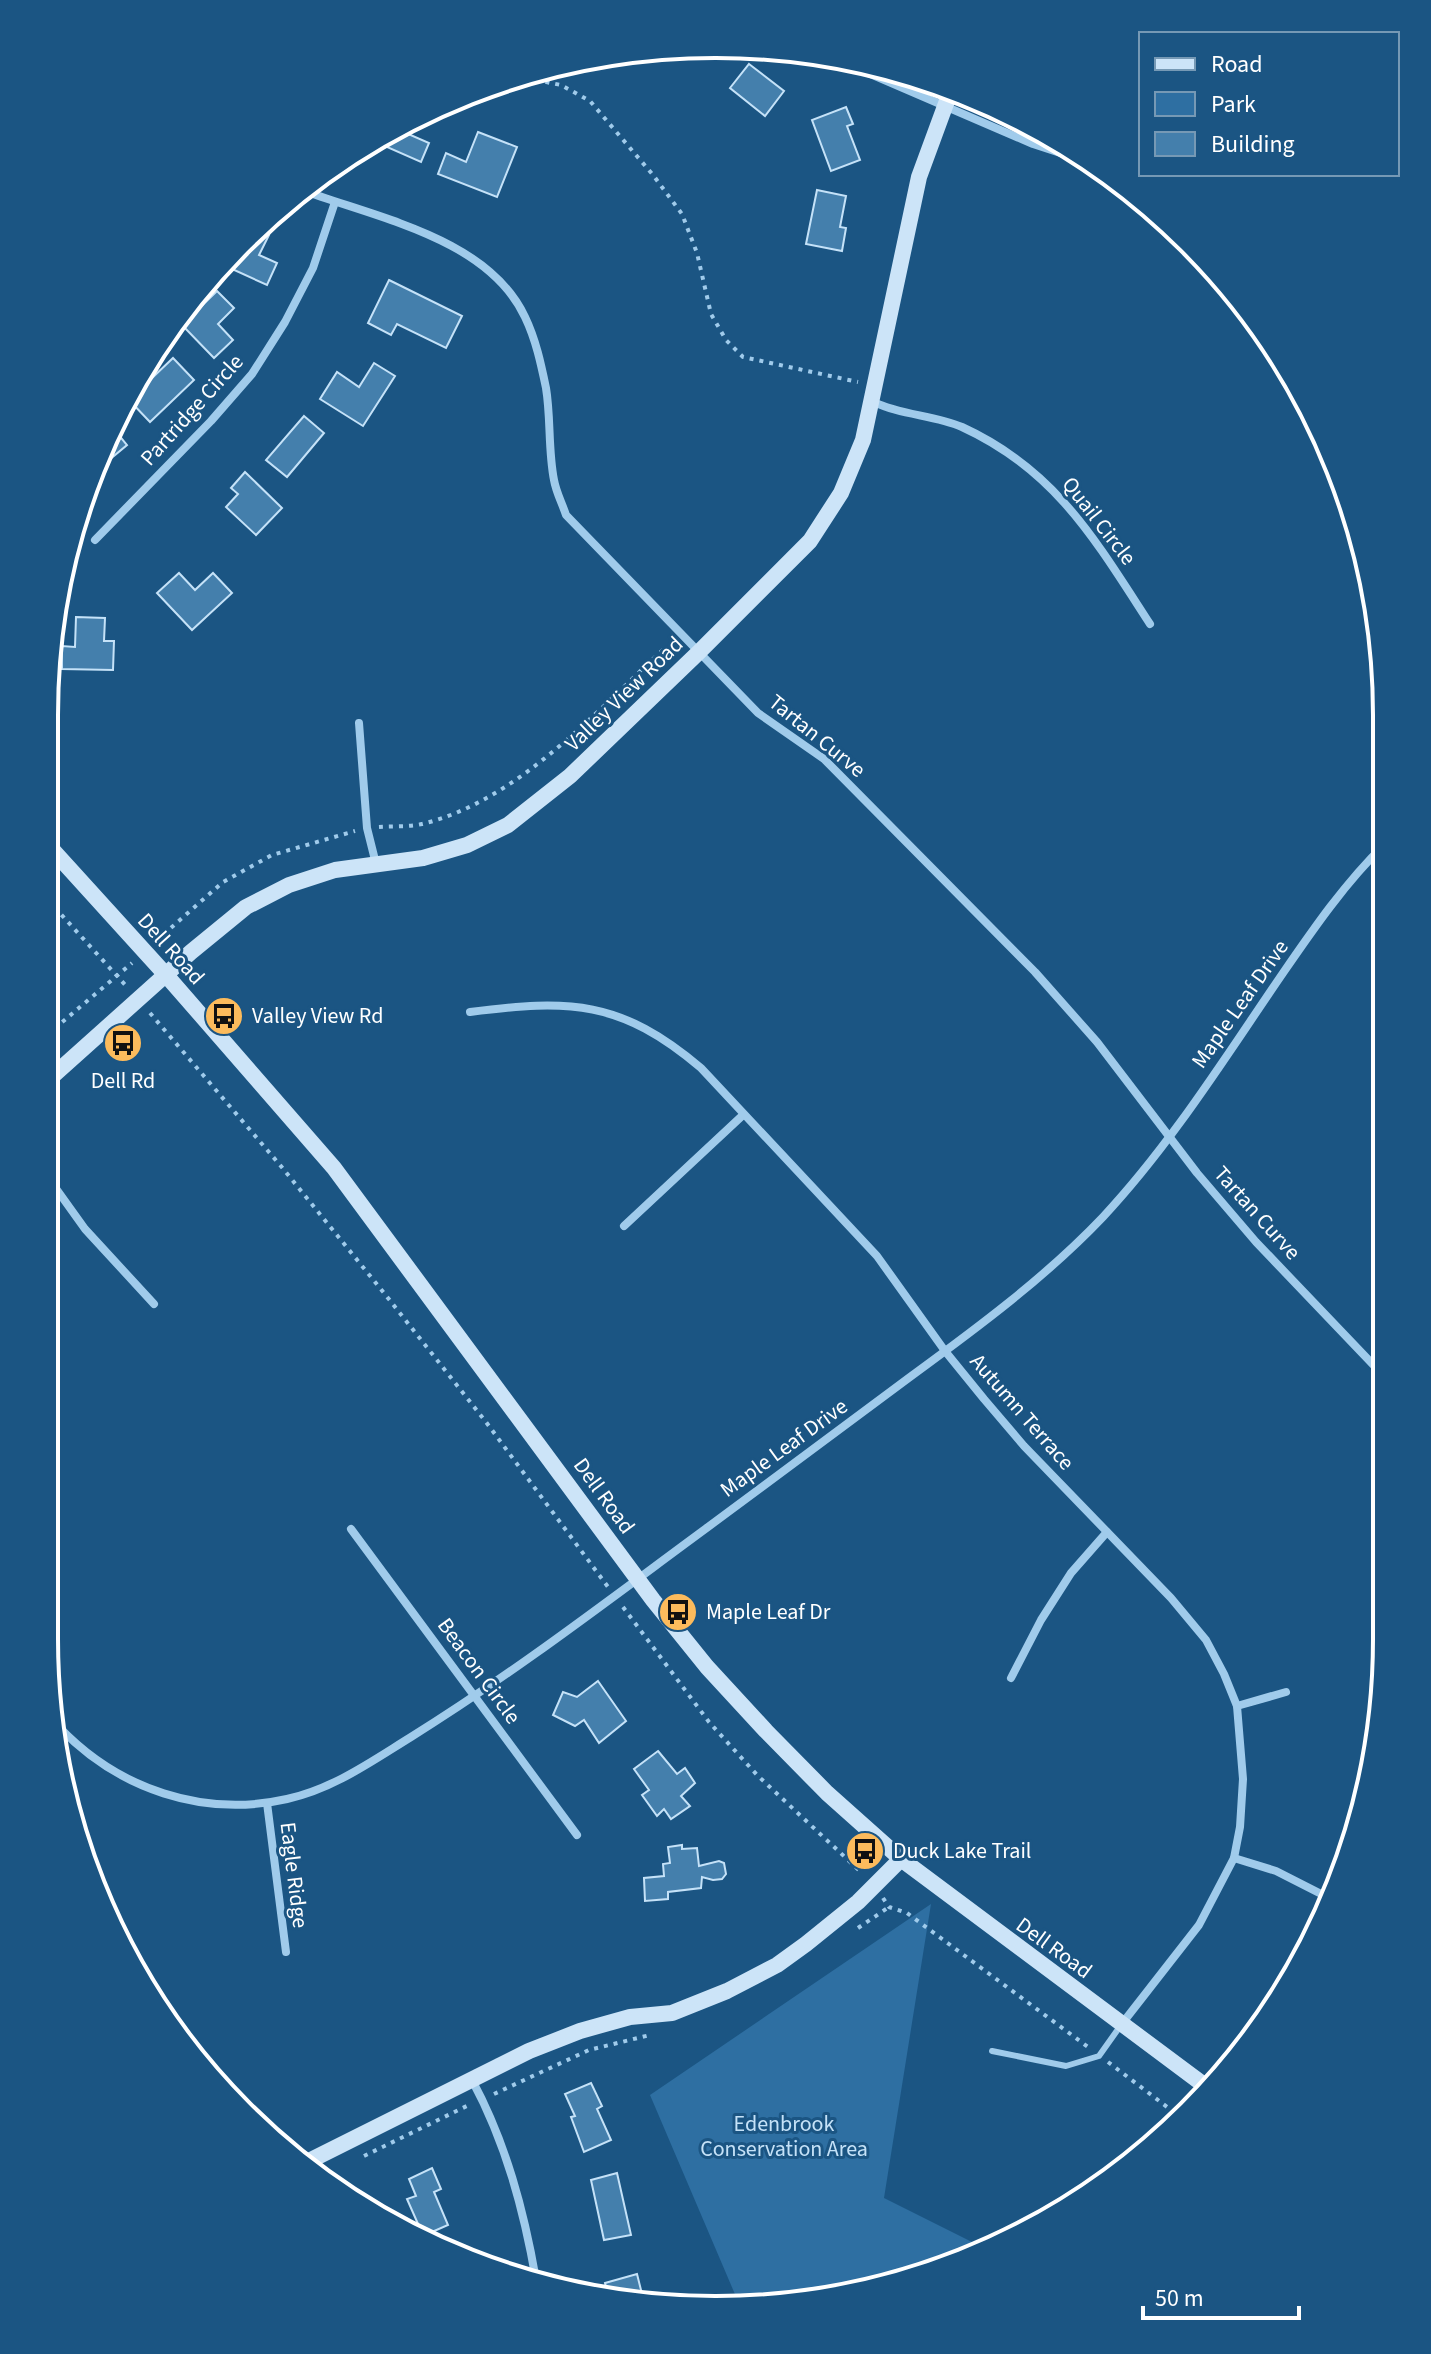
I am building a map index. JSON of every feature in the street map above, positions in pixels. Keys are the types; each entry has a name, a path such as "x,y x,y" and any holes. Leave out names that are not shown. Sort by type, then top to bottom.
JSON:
{"street":[{"path":"881,79 1049,149"},
{"name":"Valley View Road","path":"58,1071 246,907 289,885 335,870 423,858 467,845 508,825 570,776 810,541 841,493 863,440 919,177 947,101"},
{"name":"Tartan Curve","path":"314,195 433,236 470,255 500,282 525,315 539,354 547,394 554,483 566,515 758,713 824,759 1035,972 1097,1042 1256,1242 1373,1365"},
{"name":"Partridge Circle","path":"95,540 211,421 252,374 285,322 313,268 335,202"},
{"name":"Quail Circle","path":"875,394 959,426 999,446 1034,472 1067,503 1150,624"},
{"path":"359,723 367,828 376,864"},
{"name":"Dell Road","path":"58,856 334,1168 638,1579 707,1667 766,1731 827,1793 901,1859 1200,2082"},
{"name":"Maple Leaf Drive","path":"66,1734 78,1748 116,1773 158,1793 202,1804 267,1803 293,1798 337,1781 476,1697 945,1351 1044,1272 1100,1220 1153,1162 1327,909 1373,857"},
{"name":"Autumn Terrace","path":"470,1012 552,1003 594,1009 633,1022 670,1041 701,1068 877,1256 945,1351 1024,1446 1171,1598 1206,1640 1237,1706 1243,1779 1240,1827 1234,1858 1199,1925 1121,2025"},
{"path":"624,1226 743,1115"},
{"path":"58,1191 85,1229 154,1304"},
{"name":"Beacon Circle","path":"351,1529 577,1835"},
{"path":"1011,1678 1041,1620 1071,1573 1107,1532"},
{"path":"1237,1706 1286,1692"},
{"name":"Eagle Ridge","path":"267,1803 286,1952"},
{"path":"1234,1858 1276,1871 1321,1894"},
{"path":"314,2159 529,2051 580,2031 630,2017 672,2013 727,1991 777,1965 806,1944 858,1902 901,1859"},
{"path":"472,2080 492,2116 515,2184 534,2270"}],"lane":[{"path":"992,2051 1066,2066 1099,2056 1121,2025"}],"path":[{"path":"542,81 561,85 590,101 682,214 697,253 711,314 726,340 743,357 875,394"},
{"path":"854,1931 889,1907"},
{"path":"360,2158 589,2050 651,2035"}],"green space":[{"name":"Edenbrook Conservation Area","path":"931,1904 884,2198 974,2243 886,2274 801,2290 736,2296 650,2095"}],"building":[{"path":"749,64 784,91 765,116 730,88"},
{"path":"846,107 853,124 847,126 860,160 831,171 812,120"},
{"path":"478,132 517,147 497,197 438,174 446,153 466,162"},
{"path":"409,134 429,143 421,162 386,147"},
{"path":"817,190 846,196 840,227 846,228 842,251 806,244"},
{"path":"268,235 259,255 277,263 267,285 233,270"},
{"path":"389,280 462,316 446,348 397,324 391,335 368,323"},
{"path":"217,291 234,308 218,324 233,340 214,358 185,328"},
{"path":"173,358 194,380 150,422 136,407 151,379"},
{"path":"374,363 395,376 363,426 320,399 337,372 359,387"},
{"path":"304,416 324,433 287,477 266,460"},
{"path":"120,437 127,445 110,459"},
{"path":"245,472 282,508 256,535 226,507 238,494 231,488"},
{"path":"179,573 195,590 213,573 232,593 192,630 157,593"},
{"path":"76,617 105,618 104,641 114,641 113,670 62,669 62,646 75,647"},
{"path":"598,1681 626,1721 599,1743 584,1720 575,1726 553,1715 563,1692 577,1697"},
{"path":"658,1751 677,1774 685,1768 695,1783 681,1796 690,1806 671,1819 664,1809 657,1816 642,1795 649,1790 634,1769"},
{"path":"682,1845 682,1849 697,1848 699,1866 719,1861 724,1863 726,1874 722,1879 702,1877 701,1888 668,1892 668,1899 645,1901 644,1878 664,1876 663,1864 670,1863 668,1847"},
{"path":"591,2083 602,2106 597,2109 611,2140 584,2152 571,2117 575,2116 565,2094"},
{"path":"432,2168 441,2189 434,2192 448,2225 433,2232 418,2224 407,2199 416,2196 409,2179"},
{"path":"617,2173 631,2235 604,2240 591,2180"},
{"path":"637,2274 641,2291 606,2286 605,2283"}],"place":[{"name":"Valley View Rd","path":"224,1016"},
{"name":"Dell Rd","path":"123,1043"},
{"name":"Maple Leaf Dr","path":"678,1612"},
{"name":"Duck Lake Trail","path":"865,1851"}]}
